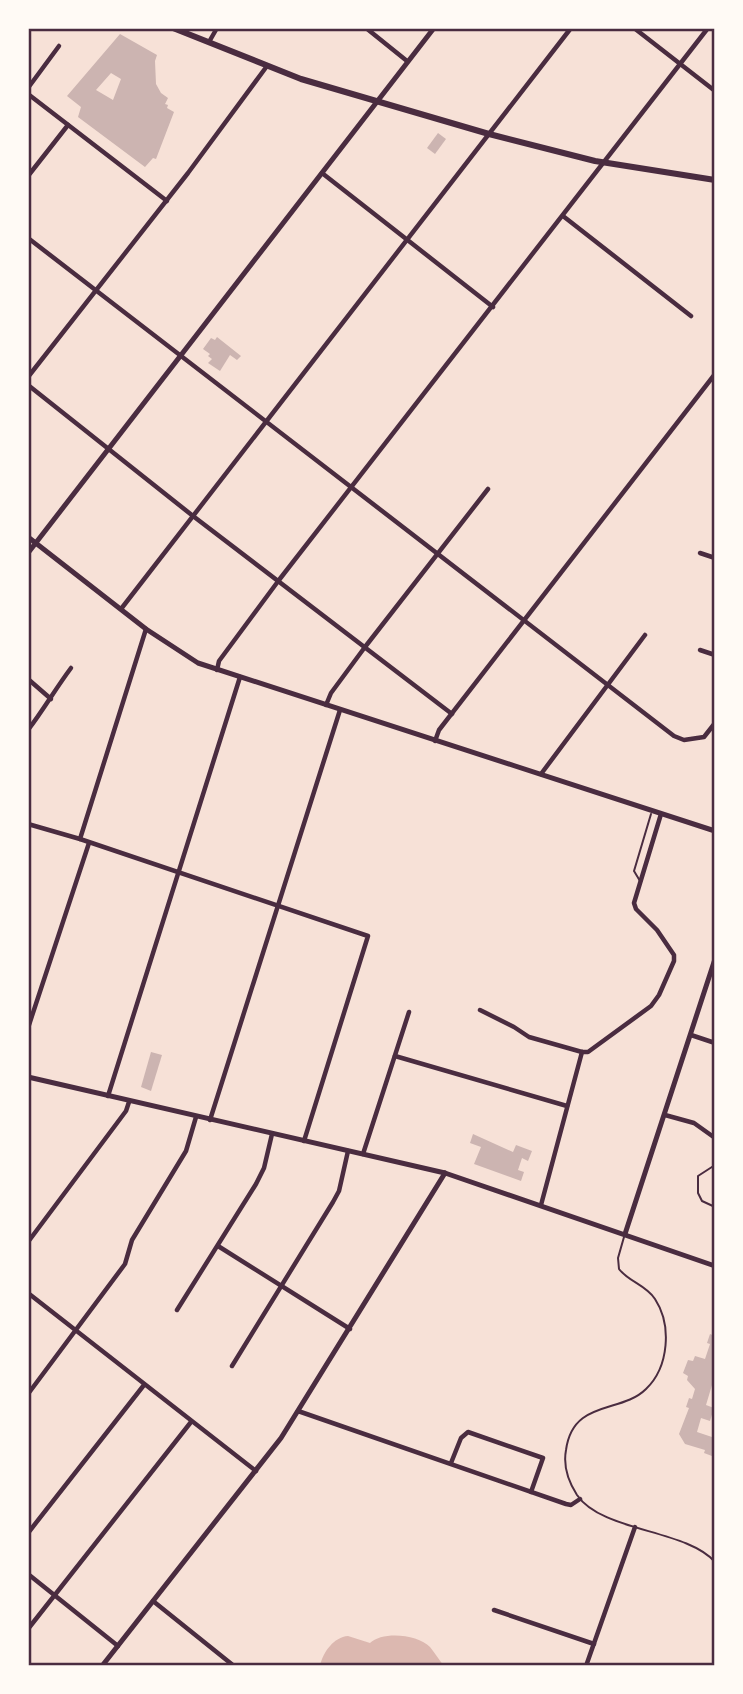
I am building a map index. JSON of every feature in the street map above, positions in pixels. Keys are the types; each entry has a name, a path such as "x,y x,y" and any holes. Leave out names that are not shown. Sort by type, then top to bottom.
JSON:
{"main road":[{"path":"173,28 301,79 489,134 604,163 715,180"}],"street":[{"path":"209,42 218,28"},
{"path":"366,28 407,61"},
{"path":"28,553 434,28"},
{"path":"121,609 571,28"},
{"path":"634,28 715,91"},
{"path":"217,670 219,660 279,580 708,28"},
{"path":"28,88 60,46"},
{"path":"28,377 167,201 267,66"},
{"path":"28,94 167,201"},
{"path":"28,176 68,124"},
{"path":"321,173 493,306"},
{"path":"562,216 691,316"},
{"path":"28,238 674,736 684,740 704,737 715,723"},
{"path":"435,741 439,730 715,374"},
{"path":"28,385 193,516 452,714"},
{"path":"326,705 331,693 365,647 488,489"},
{"path":"28,537 146,629 191,660 715,831"},
{"path":"700,554 715,558"},
{"path":"80,839 146,629"},
{"path":"540,775 645,635"},
{"path":"700,650 715,655"},
{"path":"28,730 71,668"},
{"path":"107,1097 240,677"},
{"path":"28,679 51,699"},
{"path":"210,1120 340,709"},
{"path":"480,1010 528,1037 589,1052 651,1006 659,995 674,961 674,955 634,903 661,814"},
{"path":"28,824 368,936 304,1141"},
{"path":"28,1028 89,843"},
{"path":"625,1234 715,959"},
{"path":"363,1154 409,1012"},
{"path":"691,1035 715,1043"},
{"path":"541,1205 582,1052"},
{"path":"395,1056 567,1106"},
{"path":"28,1077 445,1172 715,1266"},
{"path":"28,1241 126,1111 129,1101"},
{"path":"665,1115 694,1123 715,1138"},
{"path":"28,1394 125,1264 132,1240 186,1151 196,1116"},
{"path":"177,1310 261,1175 272,1133"},
{"path":"232,1366 339,1191 348,1151"},
{"path":"103,1666 256,1471 298,1411 445,1172"},
{"path":"218,1246 350,1329"},
{"path":"28,1293 256,1471"},
{"path":"28,1533 144,1385"},
{"path":"298,1411 566,1504 571,1505 580,1499"},
{"path":"28,1629 191,1422"},
{"path":"451,1463 461,1438 468,1432 543,1458 531,1492"},
{"path":"586,1666 635,1527"},
{"path":"28,1574 118,1646"},
{"path":"153,1601 234,1666"},
{"path":"494,1611 594,1644"}],"lane":[{"path":"640,882 634,871 652,811"},
{"path":"715,1165 702,1171 697,1180 702,1201 715,1207"},
{"path":"625,1234 618,1258 619,1269 650,1292 660,1307 666,1326 666,1348 646,1390 589,1413 571,1431 566,1445 565,1464 568,1477 580,1499 601,1512 635,1527 700,1549 715,1562"}],"shaded area":[{"path":"348,1636 370,1643 391,1636 417,1639 430,1647 444,1666 320,1666 330,1646 338,1639"}],"building":[{"path":"120,34 157,55 156,84 168,98 165,104 168,105 167,108 174,112 156,159 153,158 145,167 78,117 81,107 67,96","holes":["111,73 121,79 113,100 96,90"]},
{"path":"438,133 446,139 435,154 427,148"},
{"path":"217,337 241,356 237,360 230,355 220,371 208,363 212,359 203,349 211,338 215,340"},
{"path":"151,1052 162,1055 151,1091 141,1087"},
{"path":"473,1134 513,1152 516,1145 532,1151 528,1161 522,1158 518,1170 524,1172 521,1181 474,1164 481,1147 470,1143"},
{"path":"710,1334 715,1336 715,1386 712,1385 706,1405 714,1408 710,1421 701,1418 697,1432 712,1437 715,1430 715,1454 712,1456 704,1453 705,1450 685,1444 679,1434 689,1408 686,1407 689,1398 692,1399 695,1389 687,1380 688,1376 683,1373 688,1360 693,1361 695,1356 705,1359"}]}
